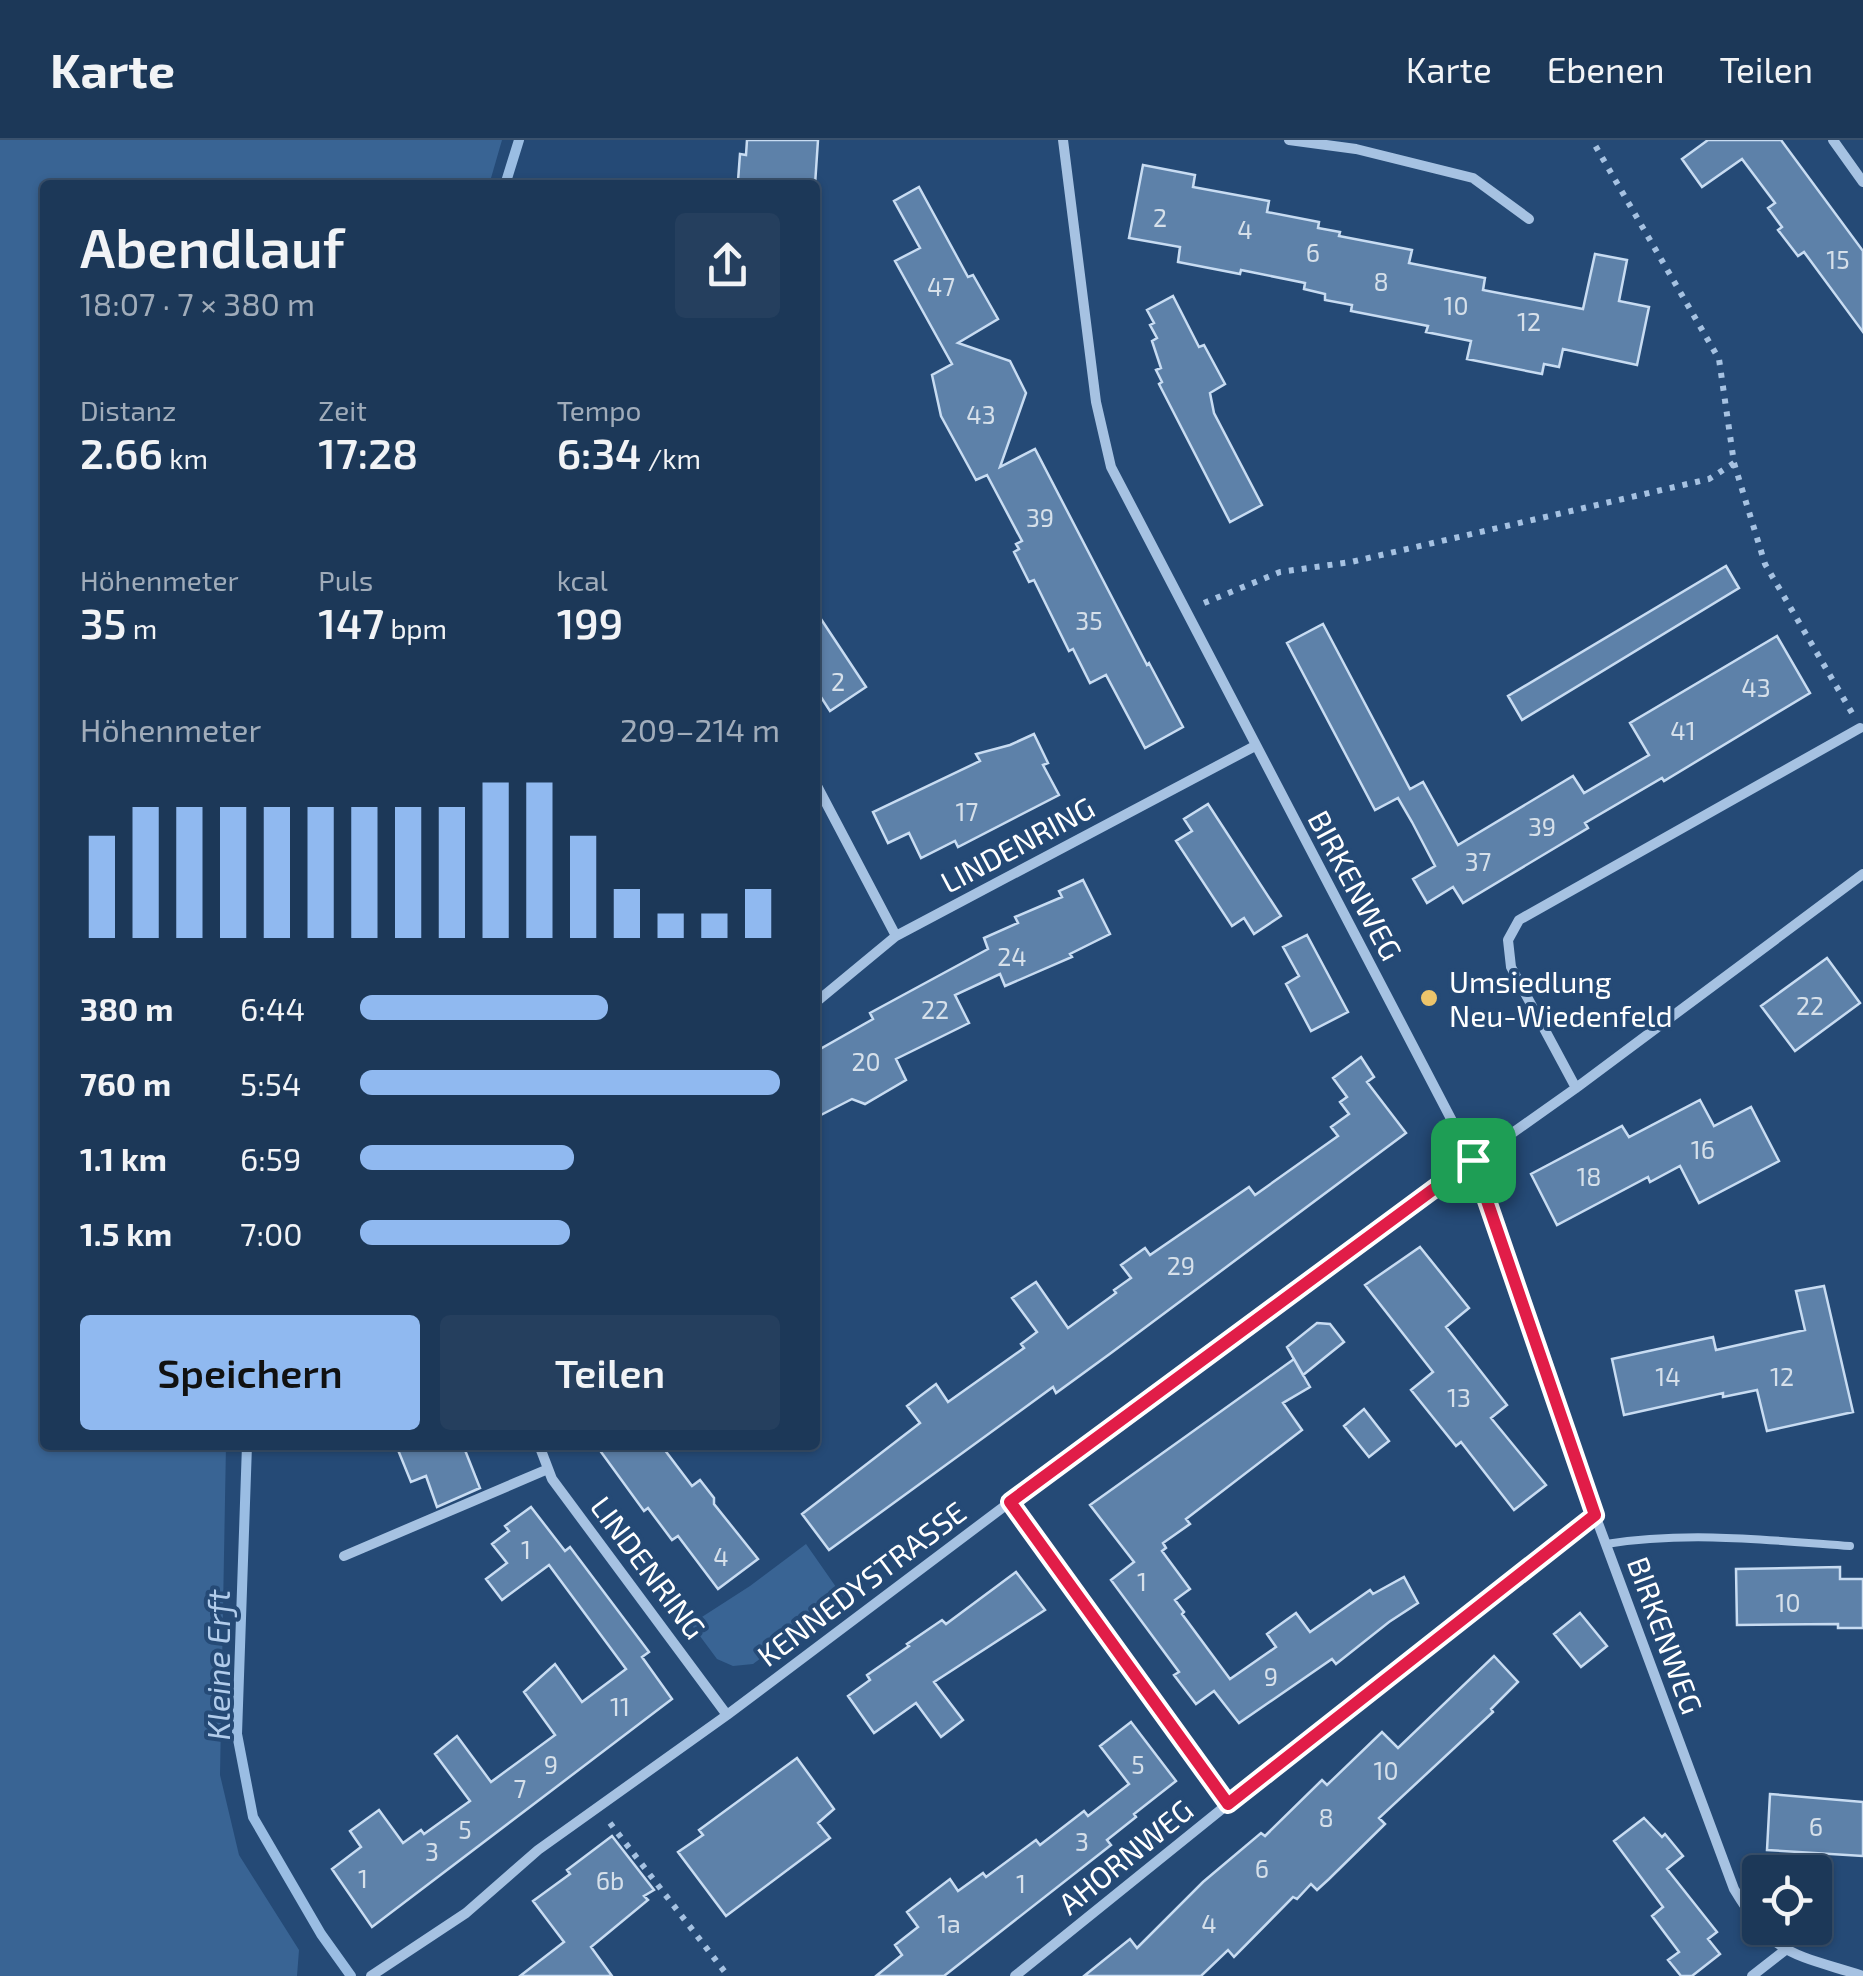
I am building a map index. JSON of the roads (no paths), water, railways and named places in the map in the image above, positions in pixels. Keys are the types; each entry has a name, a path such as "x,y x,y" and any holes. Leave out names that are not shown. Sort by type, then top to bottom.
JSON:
{"street":[{"name":"BIRKENWEG","path":"1063,140 1096,402 1110,468 1473,1160 1595,1515 1734,1889 1757,1928 1784,1951 1863,1976"},
{"path":"1289,140 1356,150 1473,178 1529,219"},
{"path":"1833,140 1863,182"},
{"path":"1576,1088 1510,967 1508,940 1519,920 1860,728"},
{"name":"LINDENRING","path":"820,999 896,936 1255,746"},
{"path":"820,792 896,936"},
{"name":"KENNEDYSTRASSE","path":"375,1973 466,1914 538,1850 728,1715 1010,1502 1863,874"},
{"name":"LINDENRING","path":"541,1450 552,1479 728,1715"},
{"path":"344,1556 548,1469"},
{"path":"1010,1502 1228,1804"},
{"name":"AHORNWEG","path":"1016,1976 1595,1515"},
{"path":"1752,1976 1784,1951"}],"lane":[{"path":"1606,1544 1642,1538 1710,1536 1850,1546"}],"waterway":[{"name":"Kleine Erft","path":"507,180 519,140"},
{"name":"Kleine Erft","path":"247,1450 237,1734 253,1817 321,1934 351,1976"}],"place":[{"name":"Umsiedlung Neu-Wiedenfeld","path":"1429,998"}]}
